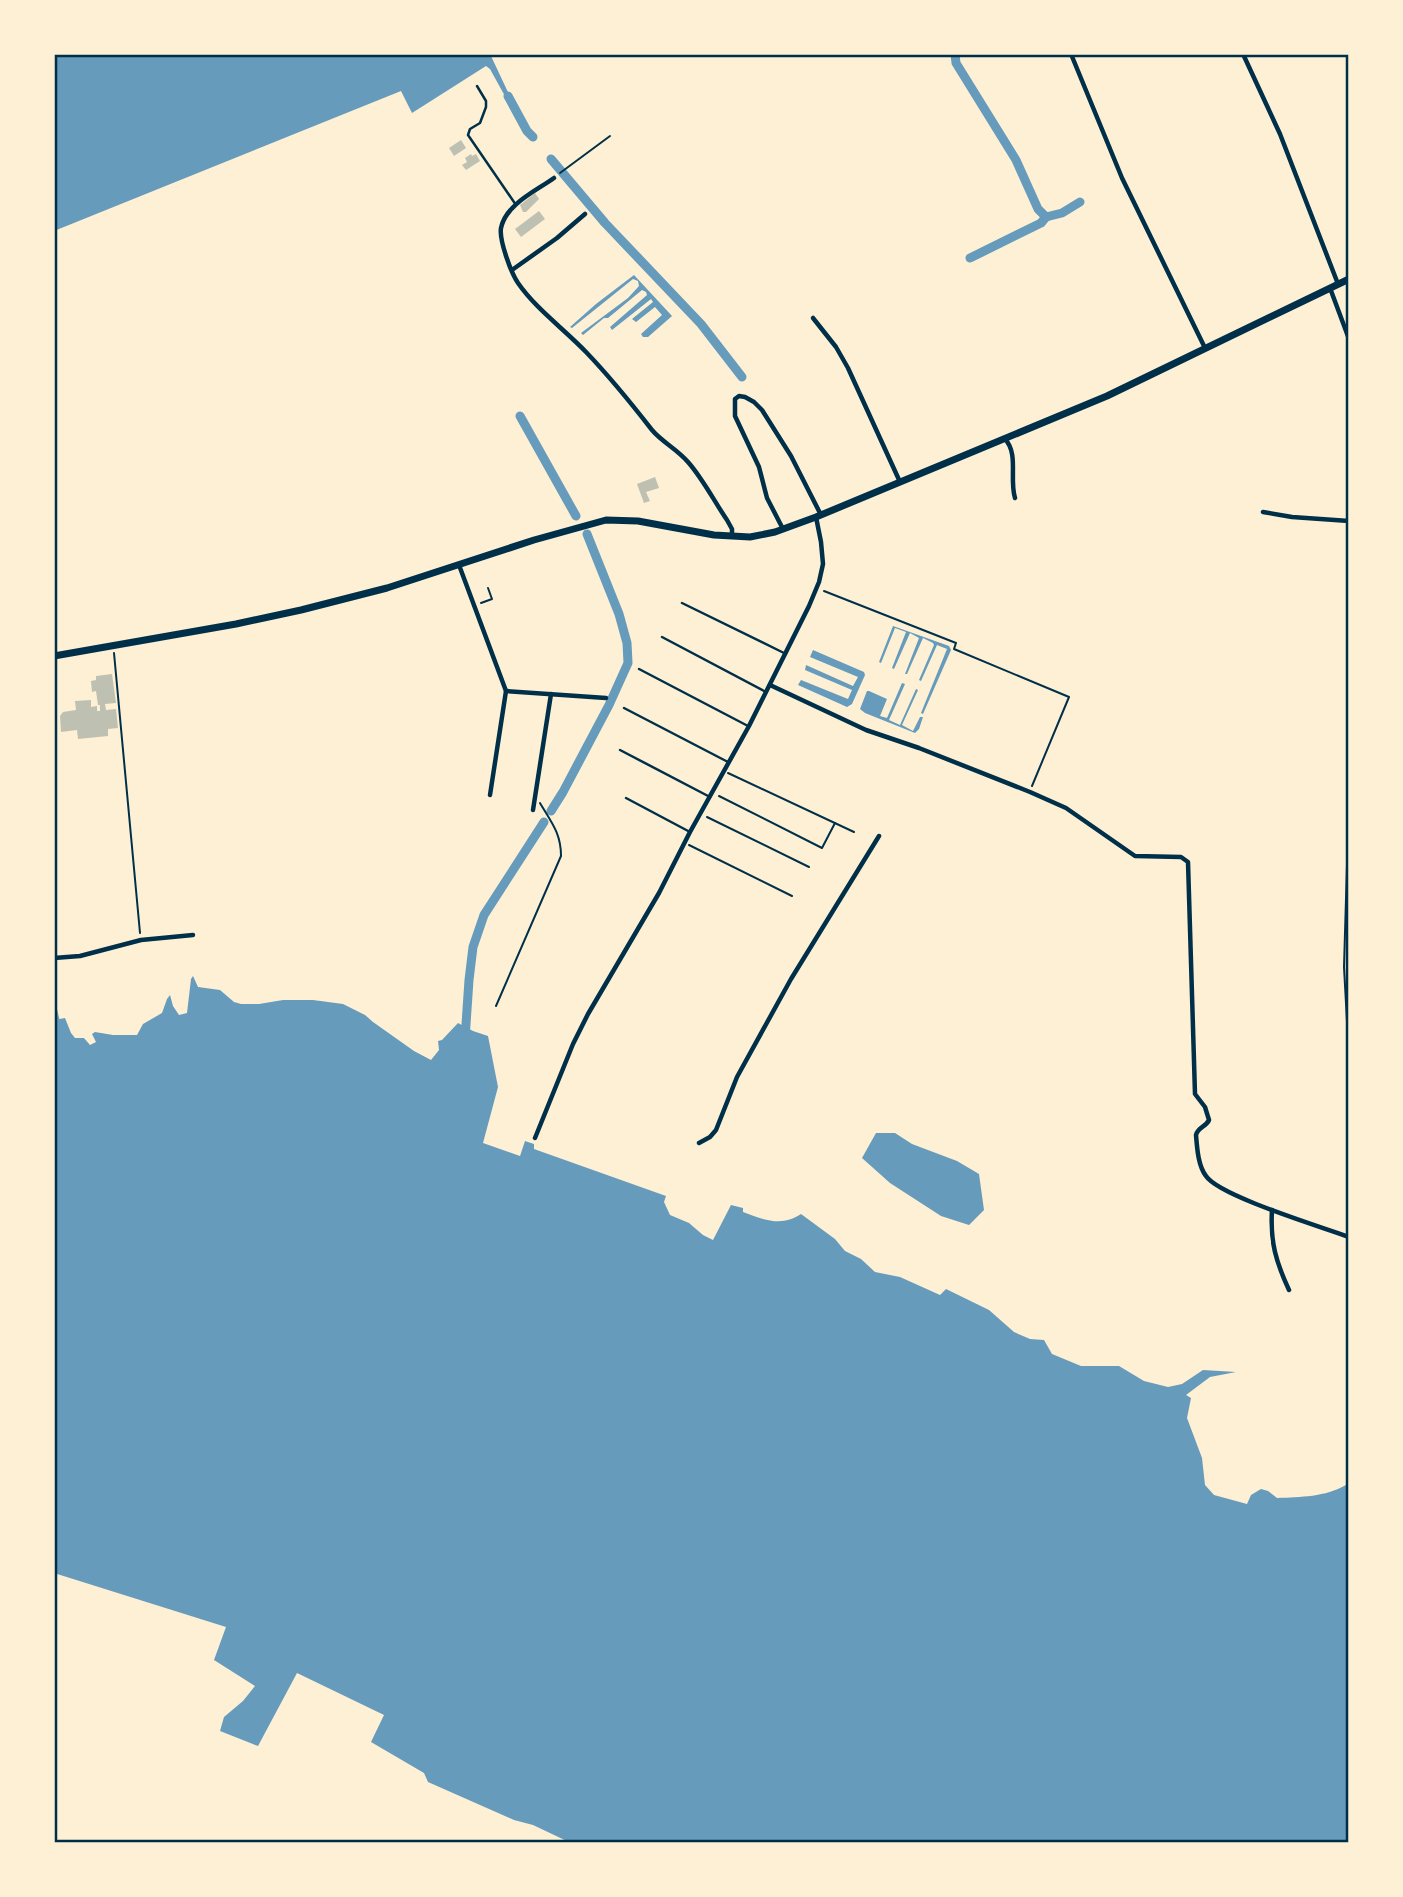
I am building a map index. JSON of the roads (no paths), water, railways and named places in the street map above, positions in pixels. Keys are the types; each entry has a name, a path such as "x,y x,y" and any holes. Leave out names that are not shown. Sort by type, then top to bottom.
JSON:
{"main road":[{"path":"54,656 301,610 387,588 534,540 606,520 638,521 750,537 783,529 1107,396 1349,279"}],"street":[{"path":"1071,54 1122,178 1206,348"},
{"path":"1243,54 1280,134 1334,286 1349,339"},
{"path":"556,176 516,205 504,220 500,234 502,248 516,280 529,297 616,383 658,437 690,463 727,520 732,536"},
{"path":"512,270 585,214"},
{"path":"813,318 842,356 900,482"},
{"path":"535,1138 588,1014 659,893 749,726 817,588 823,564 819,516 791,456 762,410 754,402 739,396 735,399 735,416 759,467 770,506 783,529"},
{"path":"1005,438 1012,451 1012,485 1015,498"},
{"path":"1263,512 1349,521"},
{"path":"458,565 506,691 491,795"},
{"path":"770,685 866,730 919,748 1066,808 1136,856 1181,857 1188,862 1195,1094 1205,1107 1209,1120 1198,1129 1196,1135 1204,1174 1212,1184 1272,1210 1349,1237"},
{"path":"506,691 606,698"},
{"path":"533,810 551,694"},
{"path":"699,1143 710,1138 716,1130 737,1077 791,979 879,836"},
{"path":"54,958 80,956 141,940 193,935"},
{"path":"1272,1210 1274,1253 1289,1290"}],"lane":[{"path":"477,86 486,101 486,107 480,123 470,129 468,135 516,205"},
{"path":"682,603 786,654"},
{"path":"662,637 766,692"},
{"path":"639,669 749,726"},
{"path":"624,708 729,762"},
{"path":"620,750 711,795"},
{"path":"626,798 690,832"}],"water":[{"path":"54,54 494,54 491,56 514,105 511,107 486,66 412,113 401,91 54,231"},
{"path":"634,275 672,316 648,337 641,334 662,315 655,307 636,322 632,319 653,302 651,299 612,330 610,327 647,295 642,290 608,318 604,318 583,335 581,333 628,298 639,286 638,281 633,279 570,327 596,304"},
{"path":"893,626 949,646 951,650 923,714 921,713 947,649 937,645 921,681 919,680 934,645 923,638 907,674 919,638 910,633 894,669 892,668 906,632 895,628 881,663 879,662"},
{"path":"813,650 864,672 852,704 847,707 798,685 801,680 848,699 852,690 805,670 806,665 853,686 858,677 810,657"},
{"path":"902,683 905,684 889,720 900,725 916,689 918,690 902,725 913,731 920,717 923,717 915,733 860,709 869,691 887,699 880,716 887,718"},
{"path":"193,976 198,987 220,990 234,1002 241,1004 313,1000 343,1004 365,1015 414,1051 431,1060 439,1050 438,1041 458,1023 488,1036 498,1087 483,1143 520,1156 525,1141 534,1144 534,1149 666,1196 664,1202 670,1215 689,1223 713,1240 731,1205 743,1208 743,1212 758,1218 773,1221 787,1220 801,1214 875,1272 900,1277 940,1295 946,1289 989,1310 1014,1332 1030,1339 1044,1340 1052,1354 1081,1366 1119,1366 1144,1381 1168,1387 1182,1384 1203,1370 1236,1372 1210,1377 1186,1395 1191,1398 1187,1418 1202,1458 1205,1485 1214,1495 1247,1504 1251,1495 1261,1489 1277,1498 1286,1498 1321,1494 1349,1485 1349,1843 571,1843 428,1782 424,1773 371,1742 384,1715 297,1673 258,1746 220,1731 224,1717 243,1701 255,1686 214,1660 226,1627 54,1573 54,1020 65,1018 75,1038 84,1038 90,1045 96,1042 92,1034 95,1032 137,1035 143,1024 162,1013 170,995 179,1015 187,1013"},
{"path":"876,1133 895,1133 912,1144 957,1161 979,1174 984,1210 969,1225 941,1216 890,1183 862,1158"}],"waterway":[{"path":"955,54 956,63 1016,160 1038,209 1046,217 1062,213 1080,202"},
{"path":"508,96 533,137"},
{"path":"551,159 605,223 701,324 742,377"},
{"path":"970,258 1041,223 1046,217"},
{"path":"520,416 576,516"},
{"path":"551,811 609,705 628,663 627,643 619,614 587,534"},
{"path":"465,1039 473,947 484,915 544,822"},
{"path":"54,1002 59,1023"}]}
